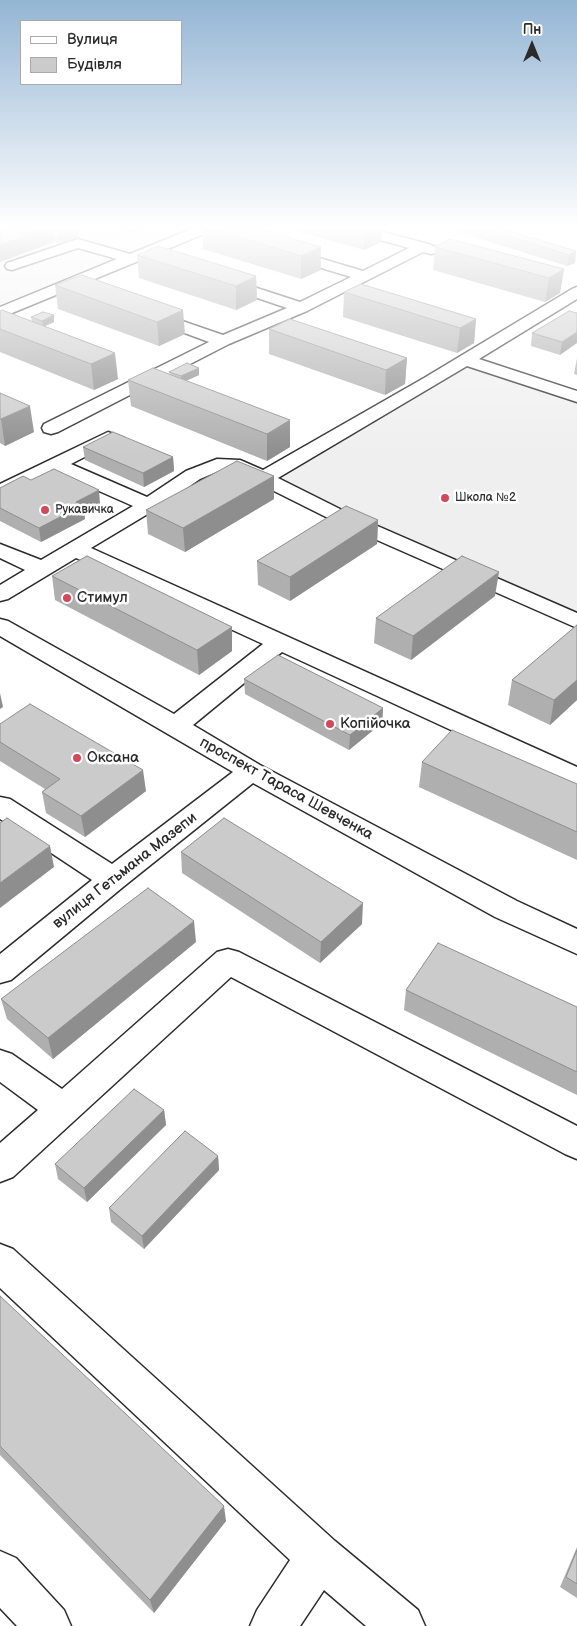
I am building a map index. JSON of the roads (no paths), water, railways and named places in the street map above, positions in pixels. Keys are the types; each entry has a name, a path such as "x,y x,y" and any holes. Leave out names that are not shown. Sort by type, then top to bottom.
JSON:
{"street":[{"path":"0,312 27,302"},
{"path":"282,302 300,308"},
{"path":"51,428 223,341 312,302"},
{"path":"262,478 430,382 560,302"},
{"path":"140,311 223,341"},
{"path":"259,324 286,334"},
{"path":"478,336 496,342"},
{"path":"465,360 577,397"},
{"path":"123,375 141,382"},
{"path":"412,376 430,382"},
{"path":"34,421 90,447"},
{"path":"0,492 108,438 133,449"},
{"path":"55,464 149,506"},
{"path":"0,594 149,506 184,471 228,464 240,466 343,518 577,621"},
{"path":"0,550 42,569"},
{"path":"75,550 279,643 573,771"},
{"name":"проспект Тараса Шевченка","path":"0,626 251,771 506,909 577,942"},
{"path":"176,726 279,643"},
{"name":"вулиця Гетьмана Мазепи","path":"0,971 113,879 251,771"},
{"path":"3,812 113,879"},
{"path":"0,1166 228,961 577,1143"},
{"path":"0,1064 64,1109"},
{"path":"0,1262 319,1557 402,1626"},
{"path":"273,1626 319,1557"},
{"path":"0,1574 48,1626"}],"place":[{"name":"Школа №2","path":"445,498"},
{"name":"Рукавичка","path":"45,510"},
{"name":"Стимул","path":"67,598"},
{"name":"Копійочка","path":"330,724"},
{"name":"Оксана","path":"77,758"}]}
